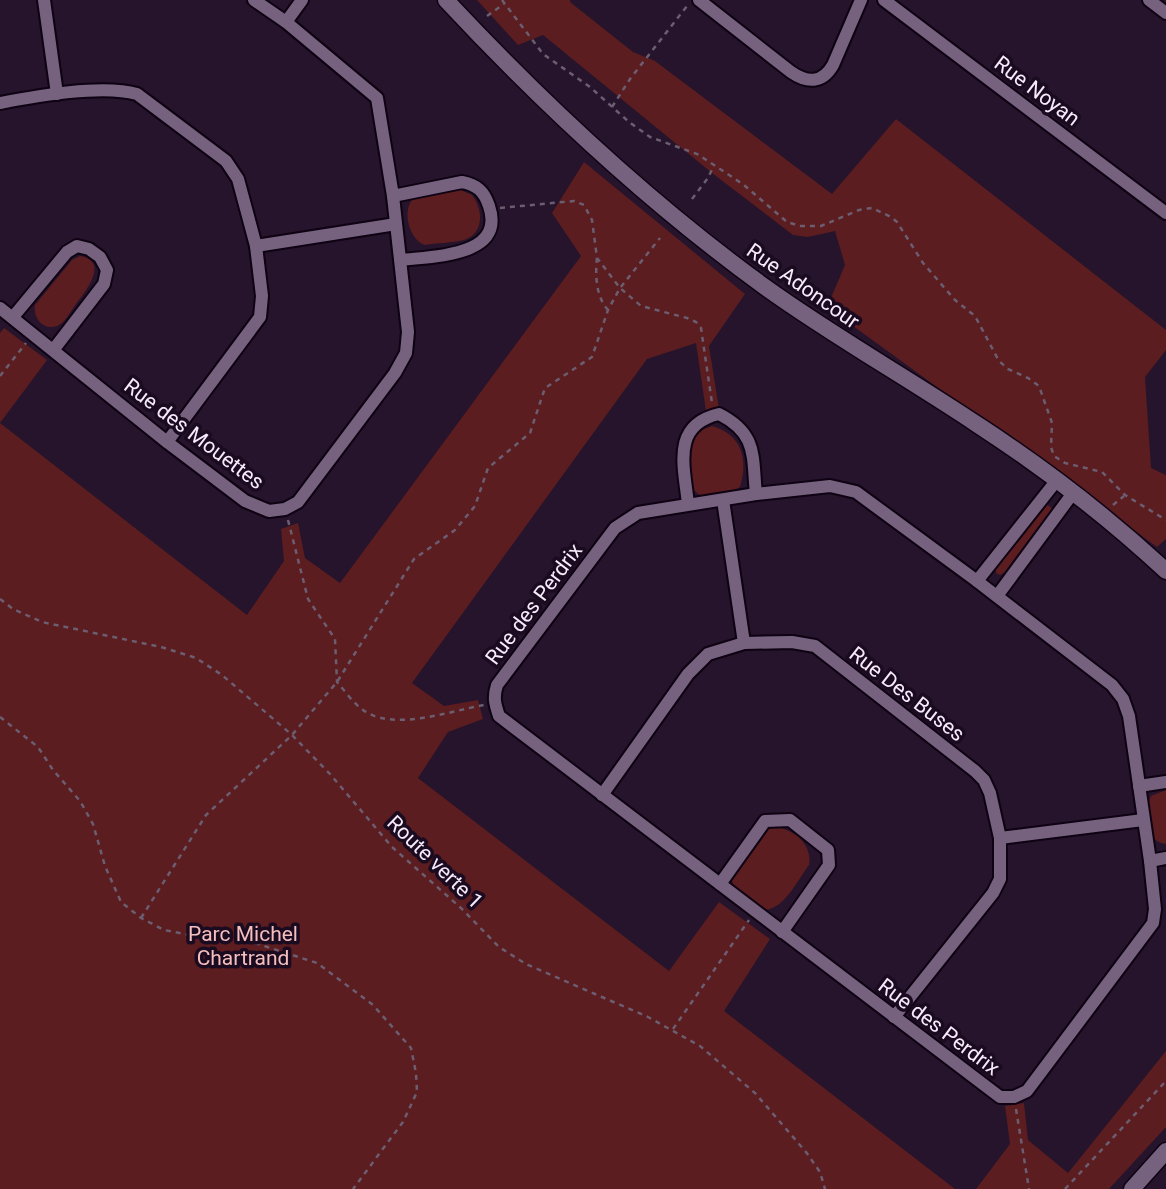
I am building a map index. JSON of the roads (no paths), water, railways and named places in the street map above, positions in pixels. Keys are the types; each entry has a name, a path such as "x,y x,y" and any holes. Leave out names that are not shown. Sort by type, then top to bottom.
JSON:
{"street":[{"path":"44,0 57,94"},
{"path":"286,22 302,0"},
{"name":"Rue Adoncour","path":"446,0 553,110 633,183 698,237 825,328 976,423 1057,480 1166,571"},
{"path":"692,3 798,76 808,80 827,75 834,65 860,0"},
{"name":"Rue Noyan","path":"884,0 1166,213"},
{"path":"1149,0 1166,13"},
{"path":"264,3 377,98 401,260 467,250 483,241 490,229 490,209 484,193 473,184 462,182 393,196"},
{"path":"0,103 57,94 120,89 137,94 226,161 238,179 256,246 262,296 260,317 167,442"},
{"path":"256,246 396,224"},
{"path":"13,317 67,252 77,246 89,249 100,257 107,270 104,284 54,349"},
{"name":"Rue des Mouettes","path":"0,308 245,501 269,511 285,509 298,502 395,373 406,353 408,331 401,260"},
{"path":"688,504 682,453 687,434 696,423 719,414 745,431 751,446 756,494"},
{"path":"977,580 1057,480"},
{"name":"Rue des Perdrix","path":"830,486 856,492 977,580 1118,692 1129,716 1155,909 1150,929 1027,1091 1014,1097 1000,1097 499,716 494,703 497,685 615,528 638,513 723,500 830,486"},
{"path":"997,596 1073,493"},
{"path":"723,500 744,643"},
{"name":"Rue Des Buses","path":"602,794 688,674 708,654 744,643 792,642 815,646 984,780 990,793 1000,838 1000,878 993,893 894,1017"},
{"path":"1139,786 1166,782"},
{"path":"720,884 765,821 790,820 828,850 829,865 782,932"},
{"path":"1000,838 1143,820"},
{"path":"1150,862 1166,858"},
{"path":"1132,1189 1166,1151"}],"park label":[{"name":"Parc Michel Chartrand","path":"243,946"}]}
